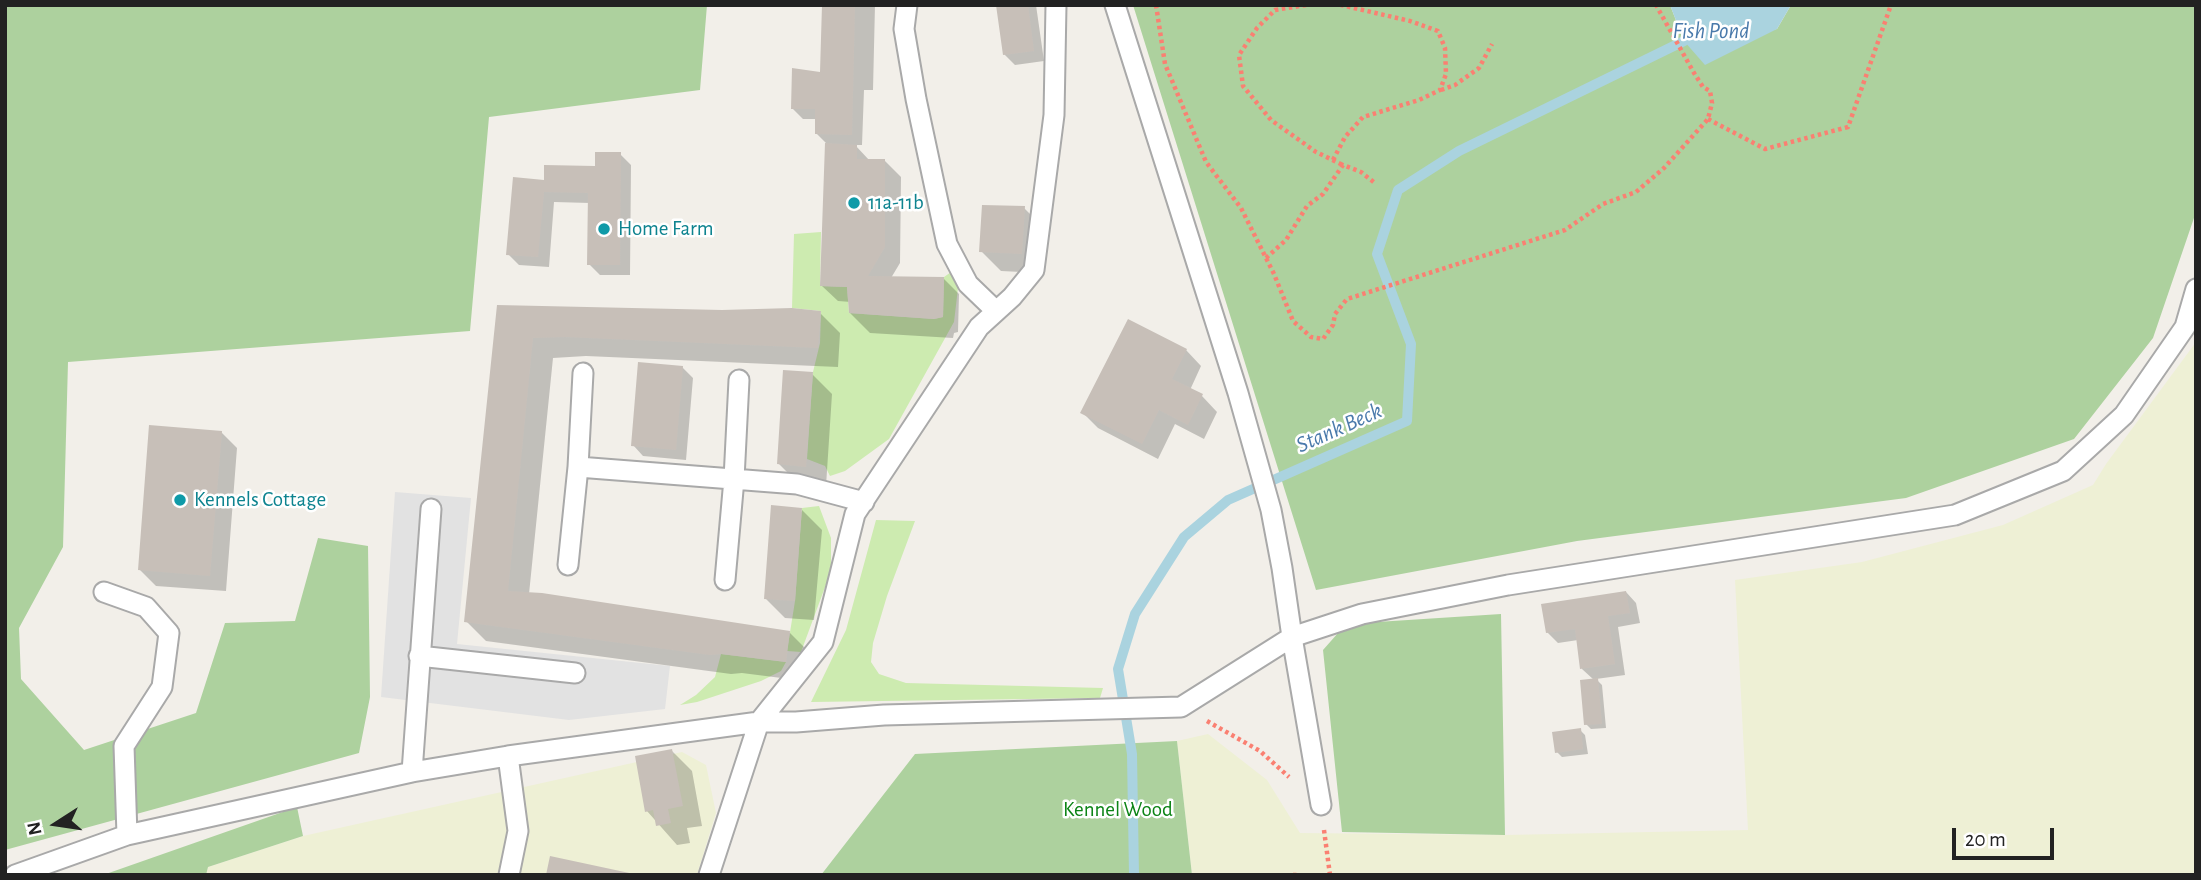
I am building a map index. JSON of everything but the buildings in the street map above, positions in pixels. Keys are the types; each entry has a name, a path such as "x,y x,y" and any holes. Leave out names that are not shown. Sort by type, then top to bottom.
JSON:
{"lane":[{"path":"907,5 904,29 947,244 968,285 996,311"},
{"path":"709,875 759,722 824,642 855,514 979,327 1012,297 1034,270 1054,115 1056,5"},
{"path":"1115,5 1270,510 1321,805"},
{"path":"15,875 127,835 412,772 508,756 759,722 884,715 1181,707 1292,637 1362,614 1508,585 1955,515 2063,471 2124,415 2185,327 2196,289"},
{"path":"568,565 578,467 583,373"},
{"path":"724,580 734,480 739,380"},
{"path":"578,467 797,485 864,502"},
{"path":"412,772 431,509"},
{"path":"104,592 146,607 169,633 162,687 124,746 127,835"},
{"path":"419,656 575,673"},
{"path":"508,756 518,831 509,875"}],"path":[{"path":"1156,5 1165,64 1206,162 1241,208 1293,321 1311,337 1323,339 1333,325 1335,314 1347,299 1565,230 1603,204 1636,191 1664,168 1707,119 1712,103 1710,91 1703,87 1694,73 1656,5"},
{"path":"1306,5 1275,10 1257,28 1239,55 1243,86 1270,120 1316,152 1361,172 1376,184"},
{"path":"1341,5 1410,21 1438,32 1445,48 1446,74 1440,90"},
{"path":"1707,119 1765,149 1848,127 1891,5"},
{"path":"1333,160 1345,137 1363,117 1419,100 1455,85 1479,68 1492,44"},
{"path":"1266,258 1286,240 1307,206 1323,194 1343,164"},
{"path":"1181,707 1260,751 1321,805 1330,875"},
{"path":"1293,875 1299,875"}],"green space":[{"path":"5,5 707,5 700,90 489,117 470,331 68,362 63,547 19,628 21,679 84,750 196,713 225,623 295,621 318,538 368,546 370,697 359,753 5,850"},
{"path":"1133,5 1670,5 1684,41 1777,29 1791,5 2196,5 2196,212 2153,338 2074,439 1906,498 1577,541 1316,590"},
{"path":"821,232 820,286 847,287 849,313 934,319 943,317 944,277 954,270 958,288 954,322 889,439 845,471 830,476 825,466 807,459 813,372 820,343 821,311 792,308 794,234"},
{"path":"2196,342 2196,875 1192,875 1177,741 1208,734 1267,780 1300,833 1505,835 1748,830 1735,580 1862,562 2003,525 2093,485"},
{"path":"819,506 831,538 831,571 801,652 787,651 795,601 802,508"},
{"path":"876,520 915,521 873,643 871,662 879,674 906,683 1103,688 1100,698 811,702 846,630"},
{"path":"1501,614 1505,835 1342,832 1323,650 1346,624"},
{"path":"721,654 786,662 781,671 761,681 680,705 696,695 715,677"},
{"name":"Kennel Wood","path":"1177,741 1192,875 821,875 915,754"},
{"path":"682,752 706,765 716,813 697,875 206,875 208,867 303,836"},
{"path":"297,807 303,836 208,867 206,875 103,875"}],"shaded area":[{"path":"395,492 471,498 457,644 670,666 665,709 569,720 381,697"}],"water":[{"name":"Fish Pond","path":"1670,5 1791,5 1777,29 1705,65 1684,41"}],"waterway":[{"name":"Stank Beck","path":"1134,875 1132,754 1118,669 1135,614 1184,537 1228,500 1407,421 1411,344 1377,254 1398,190 1459,151 1684,41"}],"place":[{"name":"11a-11b","path":"854,203"},
{"name":"Home Farm","path":"604,229"},
{"name":"Kennels Cottage","path":"180,500"}]}
